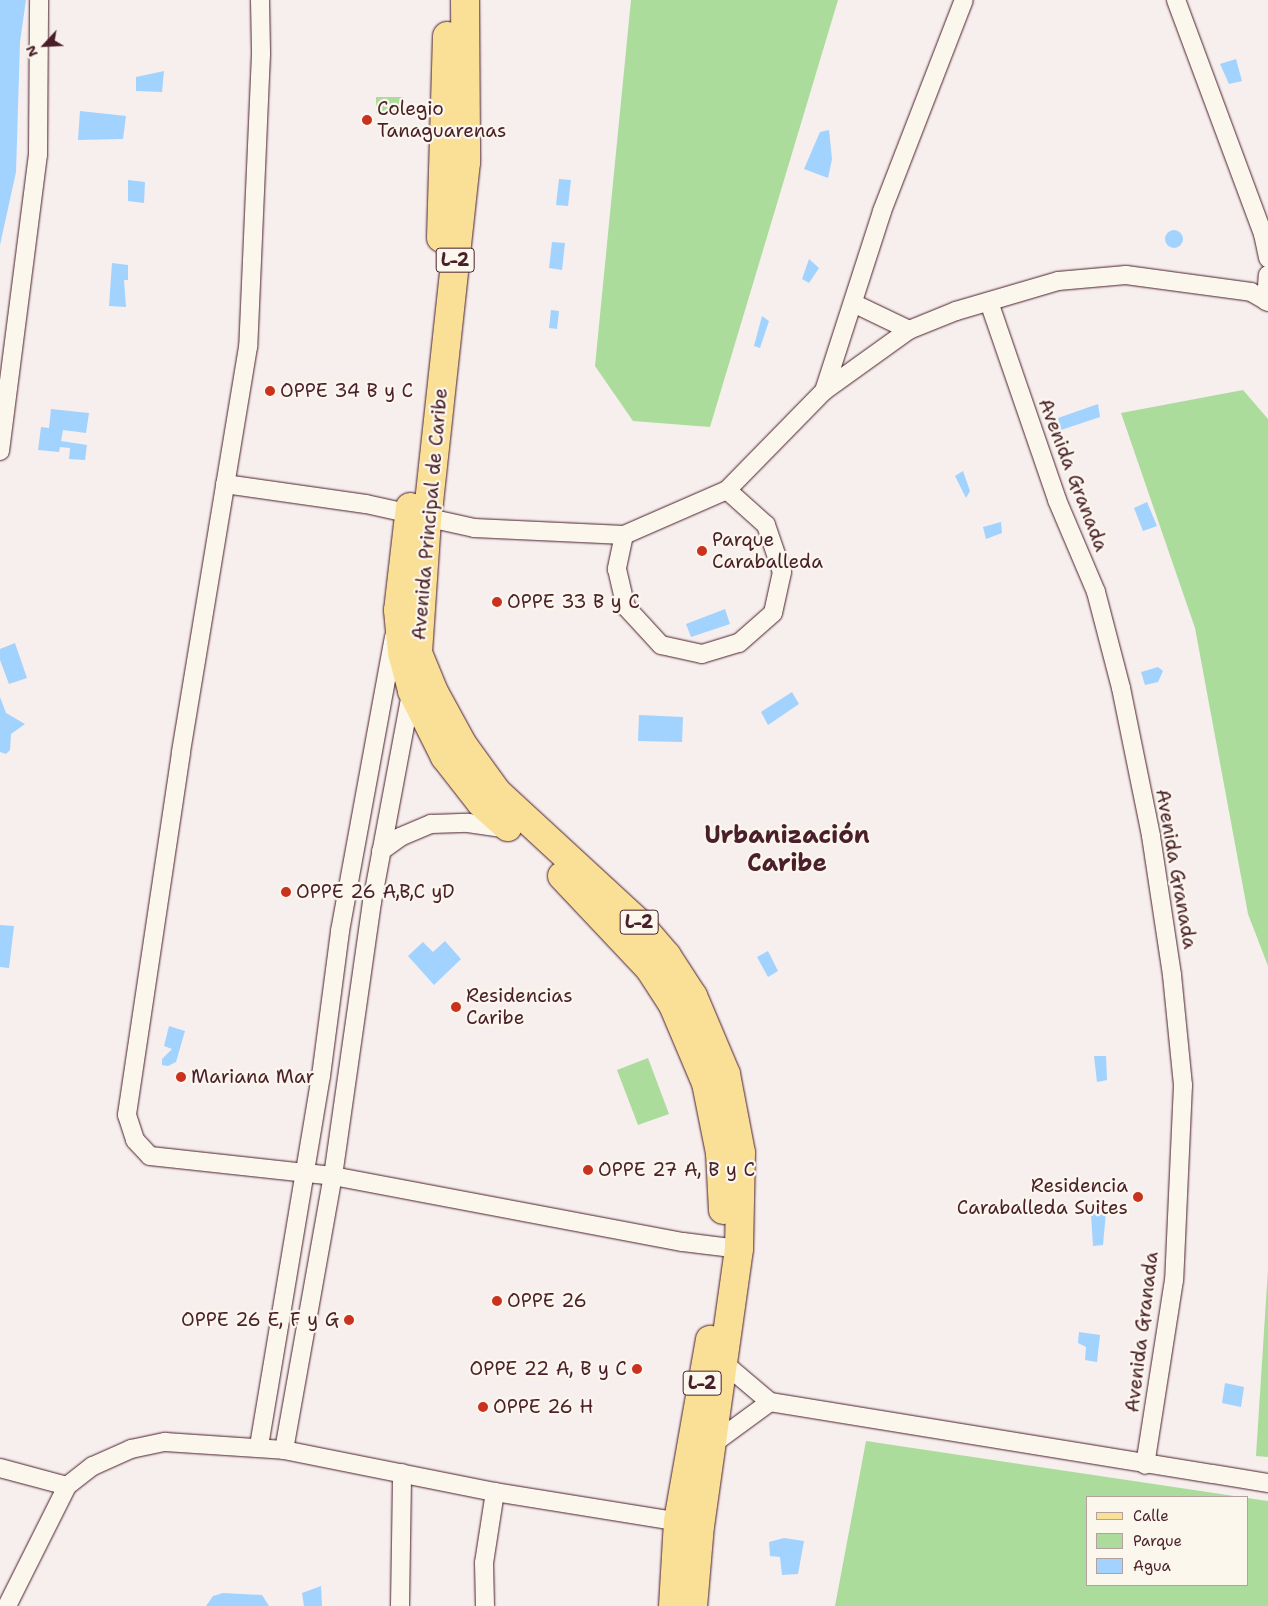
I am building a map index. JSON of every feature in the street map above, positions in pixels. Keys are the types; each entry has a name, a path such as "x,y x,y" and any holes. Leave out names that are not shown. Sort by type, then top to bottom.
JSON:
{"main road":[{"name":"Avenida Principal de Caribe","path":"446,0 441,234 418,517 418,653 434,692 463,745 497,792 637,921 667,956 693,996 726,1074 741,1153 732,1247 725,1364 714,1443 689,1523 693,1606"},
{"name":"Avenida Principal de Caribe","path":"465,0 466,162 418,517 398,610 402,654 412,691 444,757 481,804 576,888 650,968 673,1005 706,1083 720,1153 732,1247 689,1523 673,1606"}],"street":[{"path":"0,451 38,155 39,0"},
{"path":"260,0 261,54 248,346 181,752 127,1115 135,1140 150,1156 333,1176 683,1242 732,1247"},
{"path":"824,391 882,211 964,0"},
{"path":"1176,0 1262,234 1268,258"},
{"path":"225,484 366,504 474,528 624,535 727,490 824,391 909,330 989,302 1058,281 1126,275 1251,292 1267,302 1268,275"},
{"name":"Avenida Granada","path":"989,302 1057,500 1096,592 1121,688 1151,836 1172,975 1183,1085 1174,1280 1146,1465"},
{"path":"853,303 909,330"},
{"path":"624,535 617,569 626,607 661,645 702,654 739,643 773,613 782,572 766,525 727,490"},
{"path":"260,1446 340,931 398,610"},
{"path":"284,1450 333,1176 381,851 418,653"},
{"path":"381,851 400,837 431,824 468,823 510,829"},
{"path":"725,1364 770,1402 1146,1465 1268,1483"},
{"path":"714,1443 770,1402"},
{"path":"7,1606 67,1486 93,1466 130,1449 165,1442 260,1446 495,1492 689,1523"},
{"path":"0,1468 67,1486"},
{"path":"400,1606 402,1473"},
{"path":"485,1606 484,1563 495,1492"}],"green space":[{"path":"631,0 838,0 710,427 633,421 595,366"},
{"path":"376,97 404,97 404,113 376,113"},
{"path":"1243,390 1268,419 1268,966 1248,914 1195,628 1121,413"},
{"path":"648,1058 669,1114 638,1125 617,1070"},
{"path":"1268,1269 1268,1457 1256,1456"},
{"path":"866,1441 1234,1496 1086,1496 1086,1586 1248,1586 1248,1498 1268,1501 1268,1606 835,1606"}],"water":[{"path":"0,0 26,0 20,42 16,172 0,245"},
{"path":"1236,59 1242,81 1229,84 1220,64"},
{"path":"164,71 162,92 136,91 136,77"},
{"path":"80,111 126,116 123,139 78,140"},
{"path":"829,130 832,159 828,178 804,169 820,132"},
{"path":"559,179 571,180 568,206 556,205"},
{"path":"128,180 145,182 144,203 128,201"},
{"path":"1174,230 1180,233 1183,239 1180,245 1174,248 1168,245 1165,239 1168,233"},
{"path":"552,242 565,243 562,270 549,268"},
{"path":"809,259 819,268 809,283 802,279"},
{"path":"112,263 128,265 128,280 124,280 126,307 109,306"},
{"path":"551,310 559,311 557,329 549,328"},
{"path":"762,316 769,321 760,348 754,346"},
{"path":"1098,404 1100,417 1061,430 1058,418"},
{"path":"51,409 89,413 86,433 63,430 61,441 87,445 85,460 69,459 70,448 60,447 59,452 38,450 41,427 49,428"},
{"path":"963,471 970,491 966,498 955,476"},
{"path":"1147,502 1157,526 1143,531 1134,508"},
{"path":"1001,522 1002,533 986,539 983,527"},
{"path":"725,609 730,624 691,637 686,624"},
{"path":"15,643 27,678 9,684 0,660 0,649"},
{"path":"1158,667 1163,671 1158,682 1145,685 1141,672"},
{"path":"792,692 799,704 768,725 761,712"},
{"path":"0,697 6,713 25,724 11,734 10,750 6,754 0,752"},
{"path":"639,715 683,717 682,742 638,741"},
{"path":"0,925 14,926 9,968 0,967"},
{"path":"445,941 461,959 434,985 408,956 423,942 433,952"},
{"path":"768,951 778,971 768,977 757,957"},
{"path":"169,1026 185,1031 176,1062 168,1066 162,1065 162,1059 172,1049 164,1046"},
{"path":"1094,1056 1106,1056 1107,1080 1097,1082"},
{"path":"1106,1212 1103,1245 1093,1246 1091,1214"},
{"path":"1079,1332 1100,1335 1097,1362 1085,1360 1086,1347 1078,1343"},
{"path":"1225,1383 1244,1387 1241,1407 1222,1403"},
{"path":"784,1538 804,1541 798,1574 782,1575 780,1557 770,1556 769,1542"},
{"path":"321,1586 322,1606 304,1606 302,1593"},
{"path":"223,1593 262,1595 269,1606 206,1606 213,1596"}],"place":[{"name":"Colegio Tanaguarenas","path":"367,120"},
{"name":"OPPE 34 B y C","path":"270,391"},
{"name":"Parque Caraballeda","path":"702,551"},
{"name":"OPPE 33 B y C","path":"497,602"},
{"name":"OPPE 26 A,B,C yD","path":"286,892"},
{"name":"Residencias Caribe","path":"456,1007"},
{"name":"Mariana Mar","path":"181,1077"},
{"name":"OPPE 27 A, B y C","path":"588,1170"},
{"name":"Residencia Caraballeda Suites","path":"1138,1197"},
{"name":"OPPE 26","path":"497,1301"},
{"name":"OPPE 26 E, F y G","path":"349,1320"},
{"name":"OPPE 22 A, B y C","path":"637,1369"},
{"name":"OPPE 26 H","path":"483,1407"}],"district":[{"name":"Urbanización Caribe","path":"787,850"}]}
